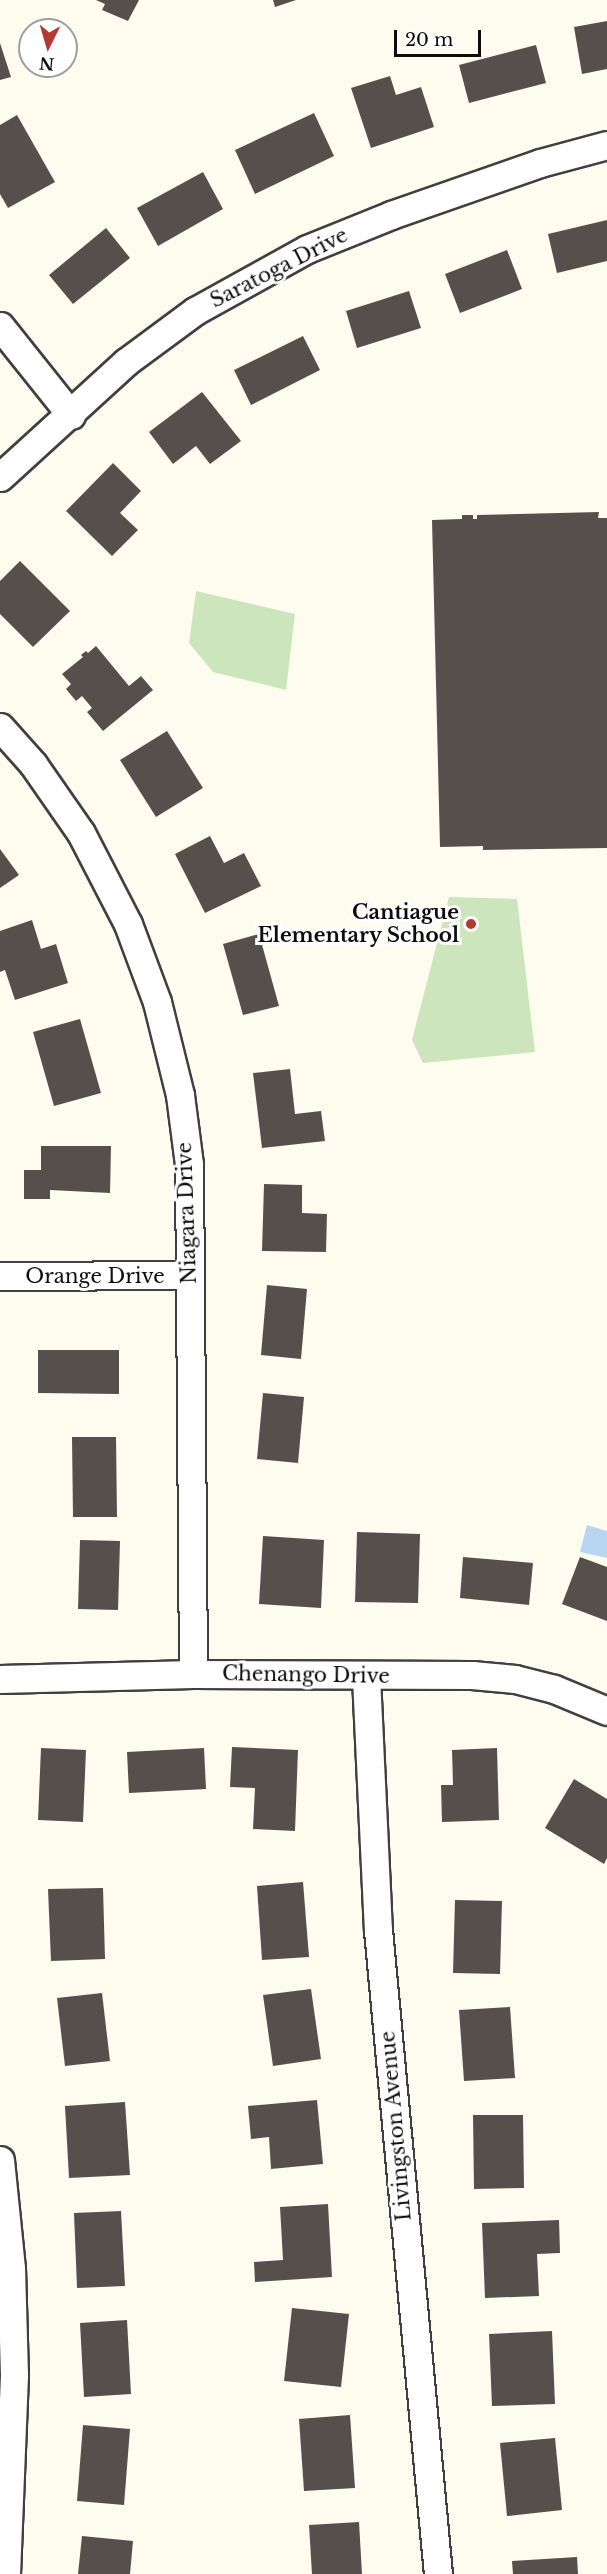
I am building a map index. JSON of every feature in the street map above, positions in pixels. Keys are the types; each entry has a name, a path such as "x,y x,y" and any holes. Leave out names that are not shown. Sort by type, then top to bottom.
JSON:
{"street":[{"name":"Saratoga Drive","path":"0,477 22,454 70,415 126,362 195,311 307,249 391,215 540,163 607,146"},
{"path":"0,326 70,415"},
{"name":"Niagara Drive","path":"0,727 33,764 81,833 128,924 157,1002 180,1095 189,1164 193,1674"},
{"name":"Orange Drive","path":"0,1276 189,1275"},
{"name":"Chenango Drive","path":"0,1679 193,1674 366,1677 472,1675 515,1679 554,1689 607,1711"},
{"name":"Livingston Avenue","path":"366,1677 378,1930 438,2574"},
{"path":"0,2160 11,2268 14,2375 6,2574"}],"green space":[{"path":"196,591 295,614 286,690 213,672 189,643"},
{"path":"449,897 517,899 535,1052 423,1063 412,1040"}],"water":[{"path":"587,1525 607,1531 607,1558 580,1552"}],"building":[{"path":"96,0 139,0 128,21 102,10 105,4"},
{"path":"273,0 296,0 275,7"},
{"path":"607,21 607,69 582,74 574,27"},
{"path":"0,43 11,77 0,80"},
{"path":"536,45 546,83 469,103 459,65"},
{"path":"390,76 396,95 421,87 434,127 371,148 351,88"},
{"path":"314,113 334,156 255,194 235,150"},
{"path":"17,115 55,182 8,208 0,194 0,125"},
{"path":"203,172 223,209 158,246 137,208"},
{"path":"607,220 607,261 557,273 548,234"},
{"path":"106,228 130,258 73,304 49,275"},
{"path":"507,250 522,289 460,313 445,274"},
{"path":"409,291 421,328 357,348 346,311"},
{"path":"303,336 320,370 251,405 234,370"},
{"path":"202,392 241,441 210,464 196,446 173,464 149,432"},
{"path":"113,463 141,491 120,513 138,530 112,556 66,511"},
{"path":"599,512 598,518 607,518 607,848 483,850 483,846 440,847 432,520 462,519 462,515 473,515 473,519 477,519 477,515"},
{"path":"20,561 70,611 33,647 0,614 0,581"},
{"path":"96,646 129,686 141,676 153,690 103,731 87,712 92,708 82,696 76,701 66,689 71,684 62,674 83,657 81,655 86,651 88,653"},
{"path":"167,731 203,788 156,817 120,760"},
{"path":"210,836 224,863 244,853 261,886 205,913 175,854"},
{"path":"0,849 19,875 0,888"},
{"path":"32,920 41,949 56,944 68,983 15,1000 5,970 0,972 0,931"},
{"path":"259,934 279,1006 243,1015 223,944"},
{"path":"80,1019 101,1093 54,1106 33,1032"},
{"path":"290,1069 295,1114 321,1111 325,1141 262,1148 253,1073"},
{"path":"41,1146 111,1146 110,1193 50,1190 50,1199 24,1199 24,1170 41,1170"},
{"path":"264,1184 302,1185 302,1213 327,1214 326,1252 262,1251"},
{"path":"267,1285 307,1289 301,1359 261,1355"},
{"path":"38,1350 119,1350 119,1394 38,1393"},
{"path":"263,1393 304,1397 298,1463 257,1459"},
{"path":"72,1437 116,1437 117,1517 73,1517"},
{"path":"357,1532 420,1534 418,1603 355,1602"},
{"path":"263,1536 324,1540 321,1608 259,1604"},
{"path":"80,1540 120,1541 118,1610 78,1609"},
{"path":"463,1557 533,1563 529,1605 460,1598"},
{"path":"580,1557 607,1567 607,1621 562,1604"},
{"path":"232,1747 298,1750 295,1831 253,1829 255,1788 230,1787"},
{"path":"41,1748 86,1750 83,1822 38,1820"},
{"path":"204,1748 206,1789 129,1793 127,1752"},
{"path":"497,1748 499,1820 442,1822 441,1785 453,1785 452,1750"},
{"path":"574,1779 607,1799 607,1858 604,1864 545,1828"},
{"path":"303,1882 309,1957 262,1960 257,1886"},
{"path":"103,1888 105,1959 51,1961 48,1889"},
{"path":"455,1900 502,1901 500,1974 453,1973"},
{"path":"311,1989 321,2059 273,2066 263,1995"},
{"path":"102,1993 110,2061 65,2066 57,1998"},
{"path":"510,2007 515,2078 464,2081 459,2010"},
{"path":"317,2100 323,2164 271,2169 269,2137 251,2139 248,2106"},
{"path":"125,2102 130,2175 69,2178 65,2106"},
{"path":"473,2115 523,2115 524,2188 474,2189"},
{"path":"328,2204 332,2277 255,2282 254,2262 283,2260 280,2207"},
{"path":"121,2211 125,2286 77,2288 74,2213"},
{"path":"559,2220 560,2253 537,2254 539,2296 485,2298 482,2223"},
{"path":"292,2308 349,2314 341,2387 284,2381"},
{"path":"127,2320 131,2394 84,2397 80,2323"},
{"path":"552,2331 555,2404 492,2406 489,2334"},
{"path":"350,2415 355,2488 304,2491 299,2419"},
{"path":"83,2425 130,2429 124,2505 77,2501"},
{"path":"555,2438 562,2510 507,2516 500,2443"},
{"path":"359,2522 362,2574 312,2574 309,2525"},
{"path":"82,2536 133,2541 130,2574 78,2574"},
{"path":"577,2557 578,2574 513,2574 512,2561"}],"place":[{"name":"Cantiague Elementary School","path":"471,924"}]}
